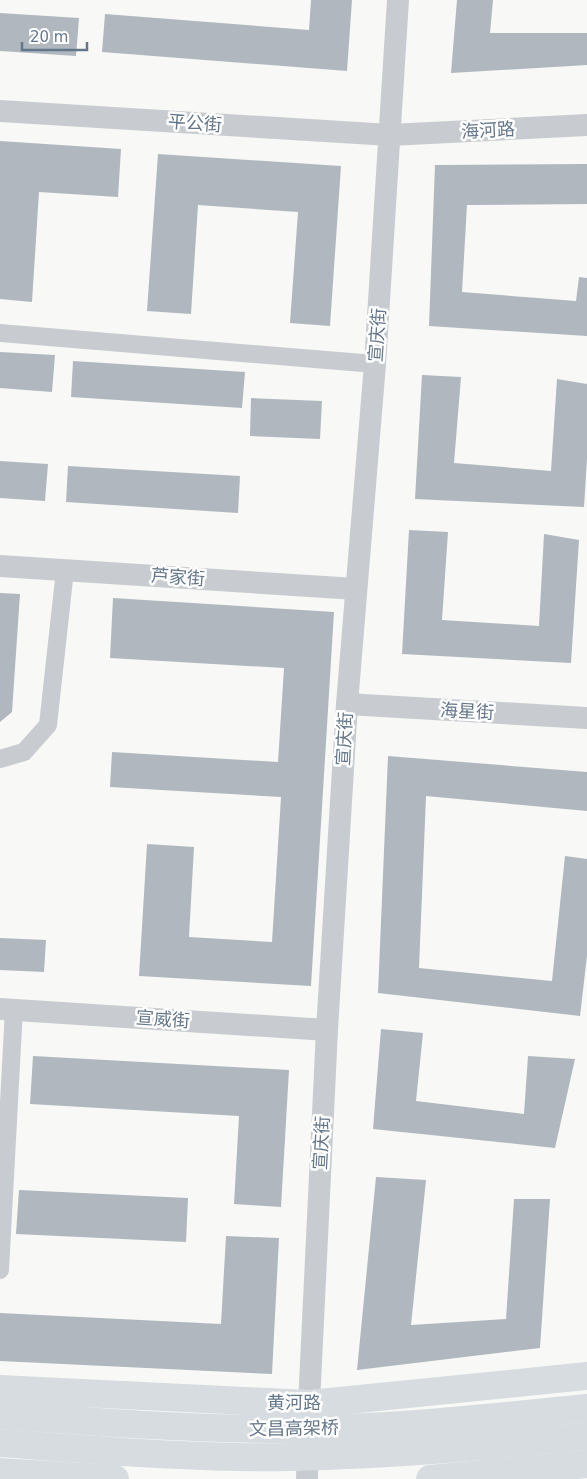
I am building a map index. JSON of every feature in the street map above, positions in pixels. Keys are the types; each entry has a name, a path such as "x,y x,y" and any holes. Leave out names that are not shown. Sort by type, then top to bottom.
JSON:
{"main road":[{"name":"黄河路","path":"0,1389 309,1404 587,1376"},
{"name":"文昌高架桥","path":"0,1415 177,1427 282,1429 395,1425 587,1408"},
{"name":"文昌高架桥","path":"0,1443 180,1455 290,1457 398,1453 587,1436"},
{"path":"430,1479 587,1464"},
{"path":"0,1472 115,1479"}],"street":[{"name":"宣庆街","path":"307,1479 327,1030 347,704 375,364 398,0"},
{"name":"平公街","path":"0,111 390,135"},
{"name":"海河路","path":"390,135 587,125"},
{"path":"0,332 375,364"},
{"name":"芦家街","path":"0,566 356,589"},
{"path":"0,759 24,752 48,725 65,570"},
{"name":"海星街","path":"347,704 587,718"},
{"path":"0,1270 7,1009"},
{"name":"宣威街","path":"7,1009 327,1030"}],"building":[{"path":"311,0 352,0 347,71 102,52 105,14 309,30"},
{"path":"457,0 493,0 490,33 587,33 587,65 451,73"},
{"path":"0,13 79,18 76,56 0,51"},
{"path":"0,141 121,149 118,197 39,192 32,302 0,299"},
{"path":"158,154 341,166 330,326 290,323 298,212 198,205 191,314 147,311"},
{"path":"587,164 587,204 467,205 462,292 576,301 579,277 587,278 587,336 429,326 435,165"},
{"path":"0,352 55,355 52,392 0,388"},
{"path":"73,361 245,372 242,408 71,397"},
{"path":"422,375 461,377 454,463 551,471 557,379 587,384 587,459 584,507 415,499"},
{"path":"251,398 322,401 320,439 250,436"},
{"path":"0,461 48,464 45,501 0,498"},
{"path":"68,466 240,476 238,513 66,502"},
{"path":"409,530 448,532 442,620 539,626 544,534 579,540 571,663 402,654"},
{"path":"0,593 20,594 12,712 0,722"},
{"path":"113,598 334,612 311,986 139,976 147,844 194,847 189,937 272,942 281,797 110,787 112,752 278,762 284,668 110,658"},
{"path":"388,756 587,772 587,811 426,796 419,968 552,981 565,856 587,859 587,956 580,1016 378,993"},
{"path":"0,938 46,940 44,972 0,970"},
{"path":"381,1029 423,1033 416,1101 524,1114 528,1056 575,1059 555,1148 373,1129"},
{"path":"33,1056 289,1070 281,1207 234,1204 239,1116 30,1104"},
{"path":"376,1177 426,1180 411,1325 506,1319 514,1199 550,1199 540,1348 357,1370"},
{"path":"19,1190 188,1198 186,1242 16,1234"},
{"path":"226,1236 279,1238 272,1374 0,1361 0,1313 221,1324"}]}
